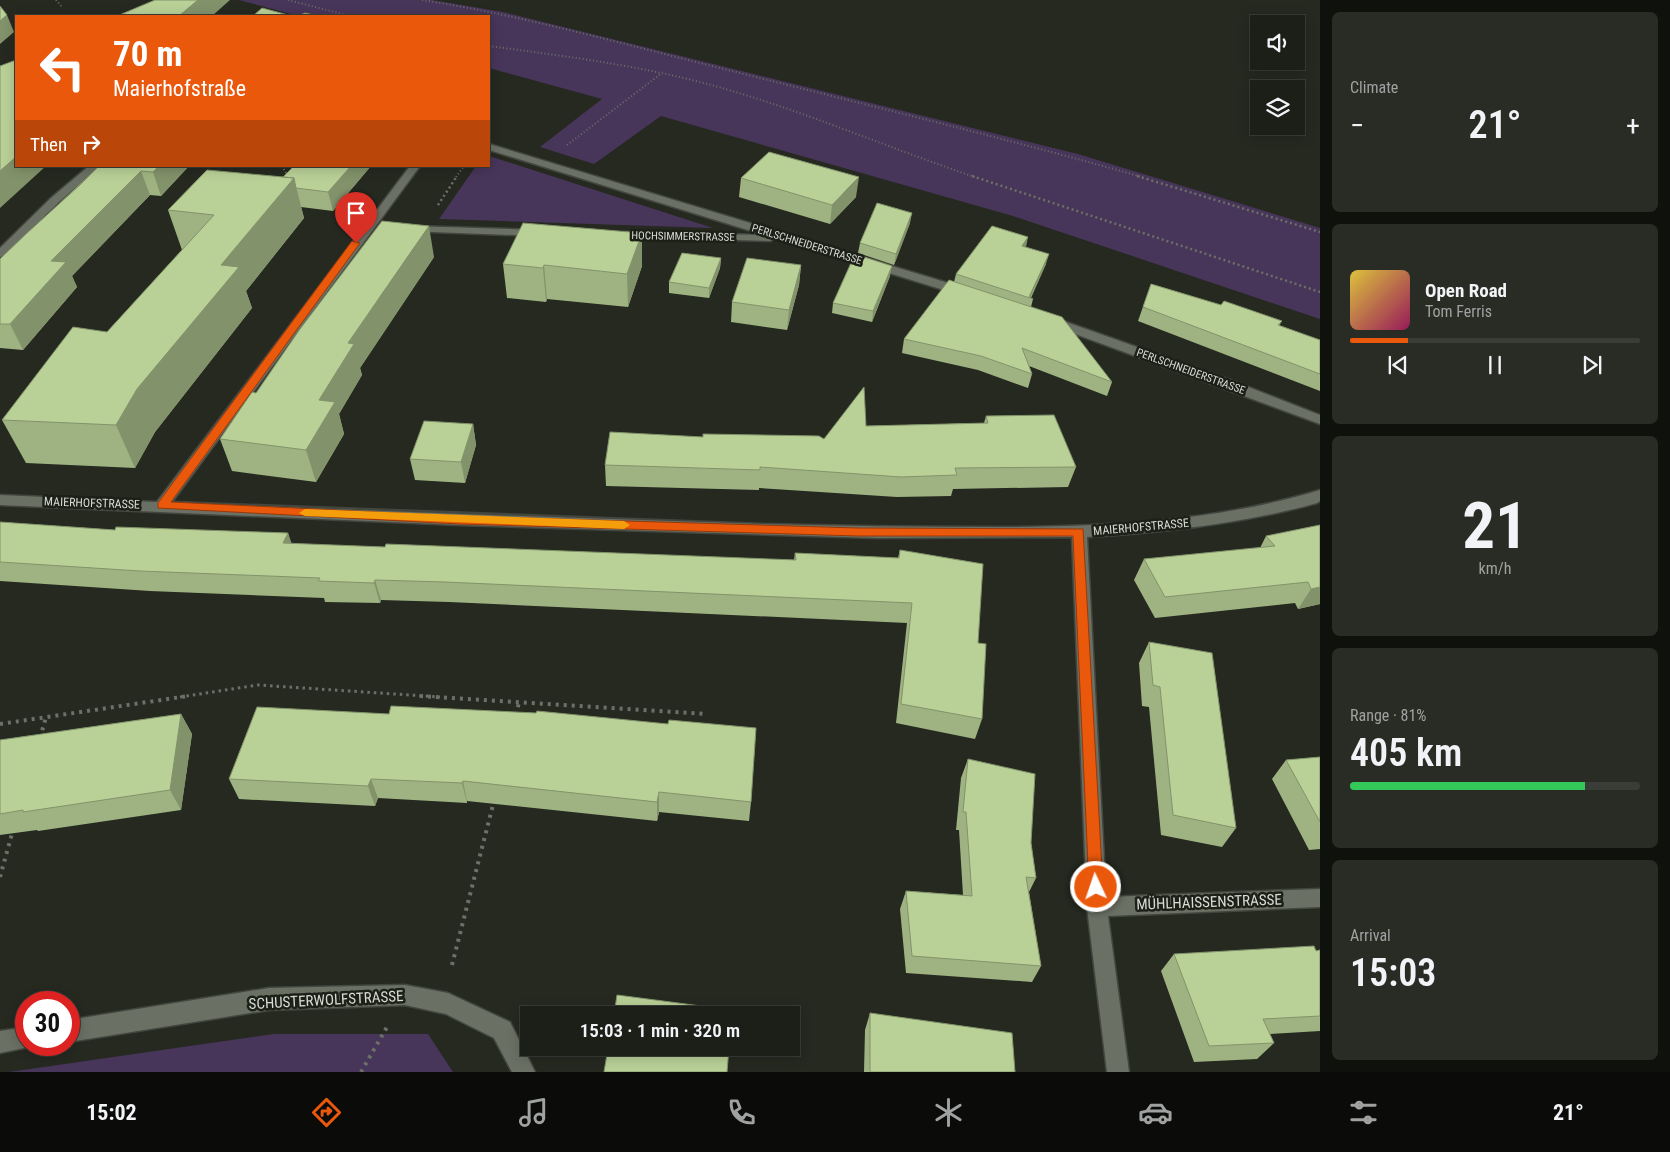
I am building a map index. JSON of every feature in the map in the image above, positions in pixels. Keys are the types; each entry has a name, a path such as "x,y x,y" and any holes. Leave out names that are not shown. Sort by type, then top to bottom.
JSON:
{"street":[{"name":"PERLSCHNEIDERSTRASSE","path":"490,147 979,297"},
{"path":"0,254 55,200 94,167"},
{"path":"162,506 414,167"},
{"path":"367,228 385,228"},
{"path":"403,229 548,233"},
{"name":"HOCHSIMMERSTRASSE","path":"606,234 790,239"},
{"name":"PERLSCHNEIDERSTRASSE","path":"1044,318 1228,384 1320,420"},
{"name":"MAIERHOFSTRASSE","path":"0,500 459,520 858,532 1079,532 1162,527 1226,518 1312,499 1320,495"},
{"path":"1079,532 1097,907 1118,1072"},
{"name":"MÜHLHAISSENSTRASSE","path":"1097,907 1320,898"},
{"name":"SCHUSTERWOLFSTRASSE","path":"80,1029 269,1000 405,995 448,1004 502,1030 524,1072"},
{"path":"0,1042 15,1040"}],"path":[{"path":"56,0 63,8"},
{"path":"288,0 346,15"},
{"path":"422,0 501,13 1036,148 1247,208 1320,232"},
{"path":"490,46 662,73 701,82 768,103 951,169 1320,292"},
{"path":"542,163 662,73"},
{"path":"283,167 286,173 293,174"},
{"path":"421,230 463,167"},
{"path":"0,724 258,685 706,714"},
{"path":"514,721 519,702"},
{"path":"38,745 46,717"},
{"path":"452,965 495,796"},
{"path":"0,877 16,820"},
{"path":"361,1072 388,1025"}],"shaded area":[{"path":"239,0 432,0 503,12 1078,154 1320,228 1320,319 1013,216 661,116 594,164 540,147 602,99 490,68 490,15 294,15"},
{"path":"490,156 713,228 439,219 475,167 490,167"},
{"path":"274,1034 428,1034 453,1072 9,1072"}],"building":[{"path":"155,0 198,0 180,15 119,15"},
{"path":"0,6 7,15 0,21"},
{"path":"262,8 288,15 254,15"},
{"path":"15,60 15,158 0,171 0,66"},
{"path":"769,152 859,177 832,205 741,178"},
{"path":"98,167 158,167 153,172 141,171 51,261 66,262 10,324 0,324 0,259"},
{"path":"293,167 350,167 328,192 296,188 294,178 283,177"},
{"path":"207,170 294,178 221,265 239,267 137,389 116,425 2,420 73,327 107,332 214,215 168,210"},
{"path":"877,203 912,213 896,254 860,243"},
{"path":"382,221 429,226 348,343 354,344 319,400 335,402 306,450 220,439 252,392 256,393 300,329"},
{"path":"523,223 642,233 627,274 544,265 543,268 503,264"},
{"path":"992,226 1028,237 1022,246 1049,254 1029,297 1033,299 956,274"},
{"path":"682,253 721,258 709,288 669,282"},
{"path":"855,254 892,266 873,311 833,303"},
{"path":"747,258 801,265 789,310 732,302"},
{"path":"949,280 1062,317 1112,382 1022,348 1032,374 981,356 904,339"},
{"path":"1151,284 1221,305 1224,301 1282,321 1278,325 1320,340 1320,374 1143,307"},
{"path":"864,387 866,426 988,423 986,416 1054,415 1076,467 955,468 957,475 901,477 760,467 760,470 605,465 610,432 703,437 703,434 819,436 824,439"},
{"path":"424,421 473,424 461,462 410,459"},
{"path":"0,522 115,530 116,527 288,533 283,543 385,547 386,544 796,560 795,553 899,558 900,550 983,564 978,643 986,644 982,719 901,704 912,603 445,582 375,580 374,583 318,581 320,578 140,571 0,562"},
{"path":"1320,525 1320,587 1311,589 1308,582 1165,597 1144,559 1275,546 1266,536"},
{"path":"1149,642 1212,653 1236,828 1173,815 1160,687 1153,685"},
{"path":"391,706 536,713 537,711 668,724 669,720 756,728 751,802 659,792 657,802 463,781 462,783 371,779 368,786 229,779 257,707 389,714"},
{"path":"181,714 170,790 0,814 0,740"},
{"path":"1320,757 1320,822 1286,760"},
{"path":"968,759 1035,774 1031,843 1036,878 1026,877 1041,966 912,956 906,891 972,896 966,812 963,812"},
{"path":"1314,946 1316,951 1320,950 1320,1016 1263,1019 1274,1043 1209,1046 1174,954"},
{"path":"617,995 701,1006 615,1006"},
{"path":"870,1013 1012,1033 1015,1072 870,1072"},
{"path":"607,1056 728,1056 727,1072 604,1072"}],"slow traffic":[{"path":"305,513 624,525"}],"route":[{"path":"356,243 162,506 459,520 858,532 1079,532 1096,887"}]}
